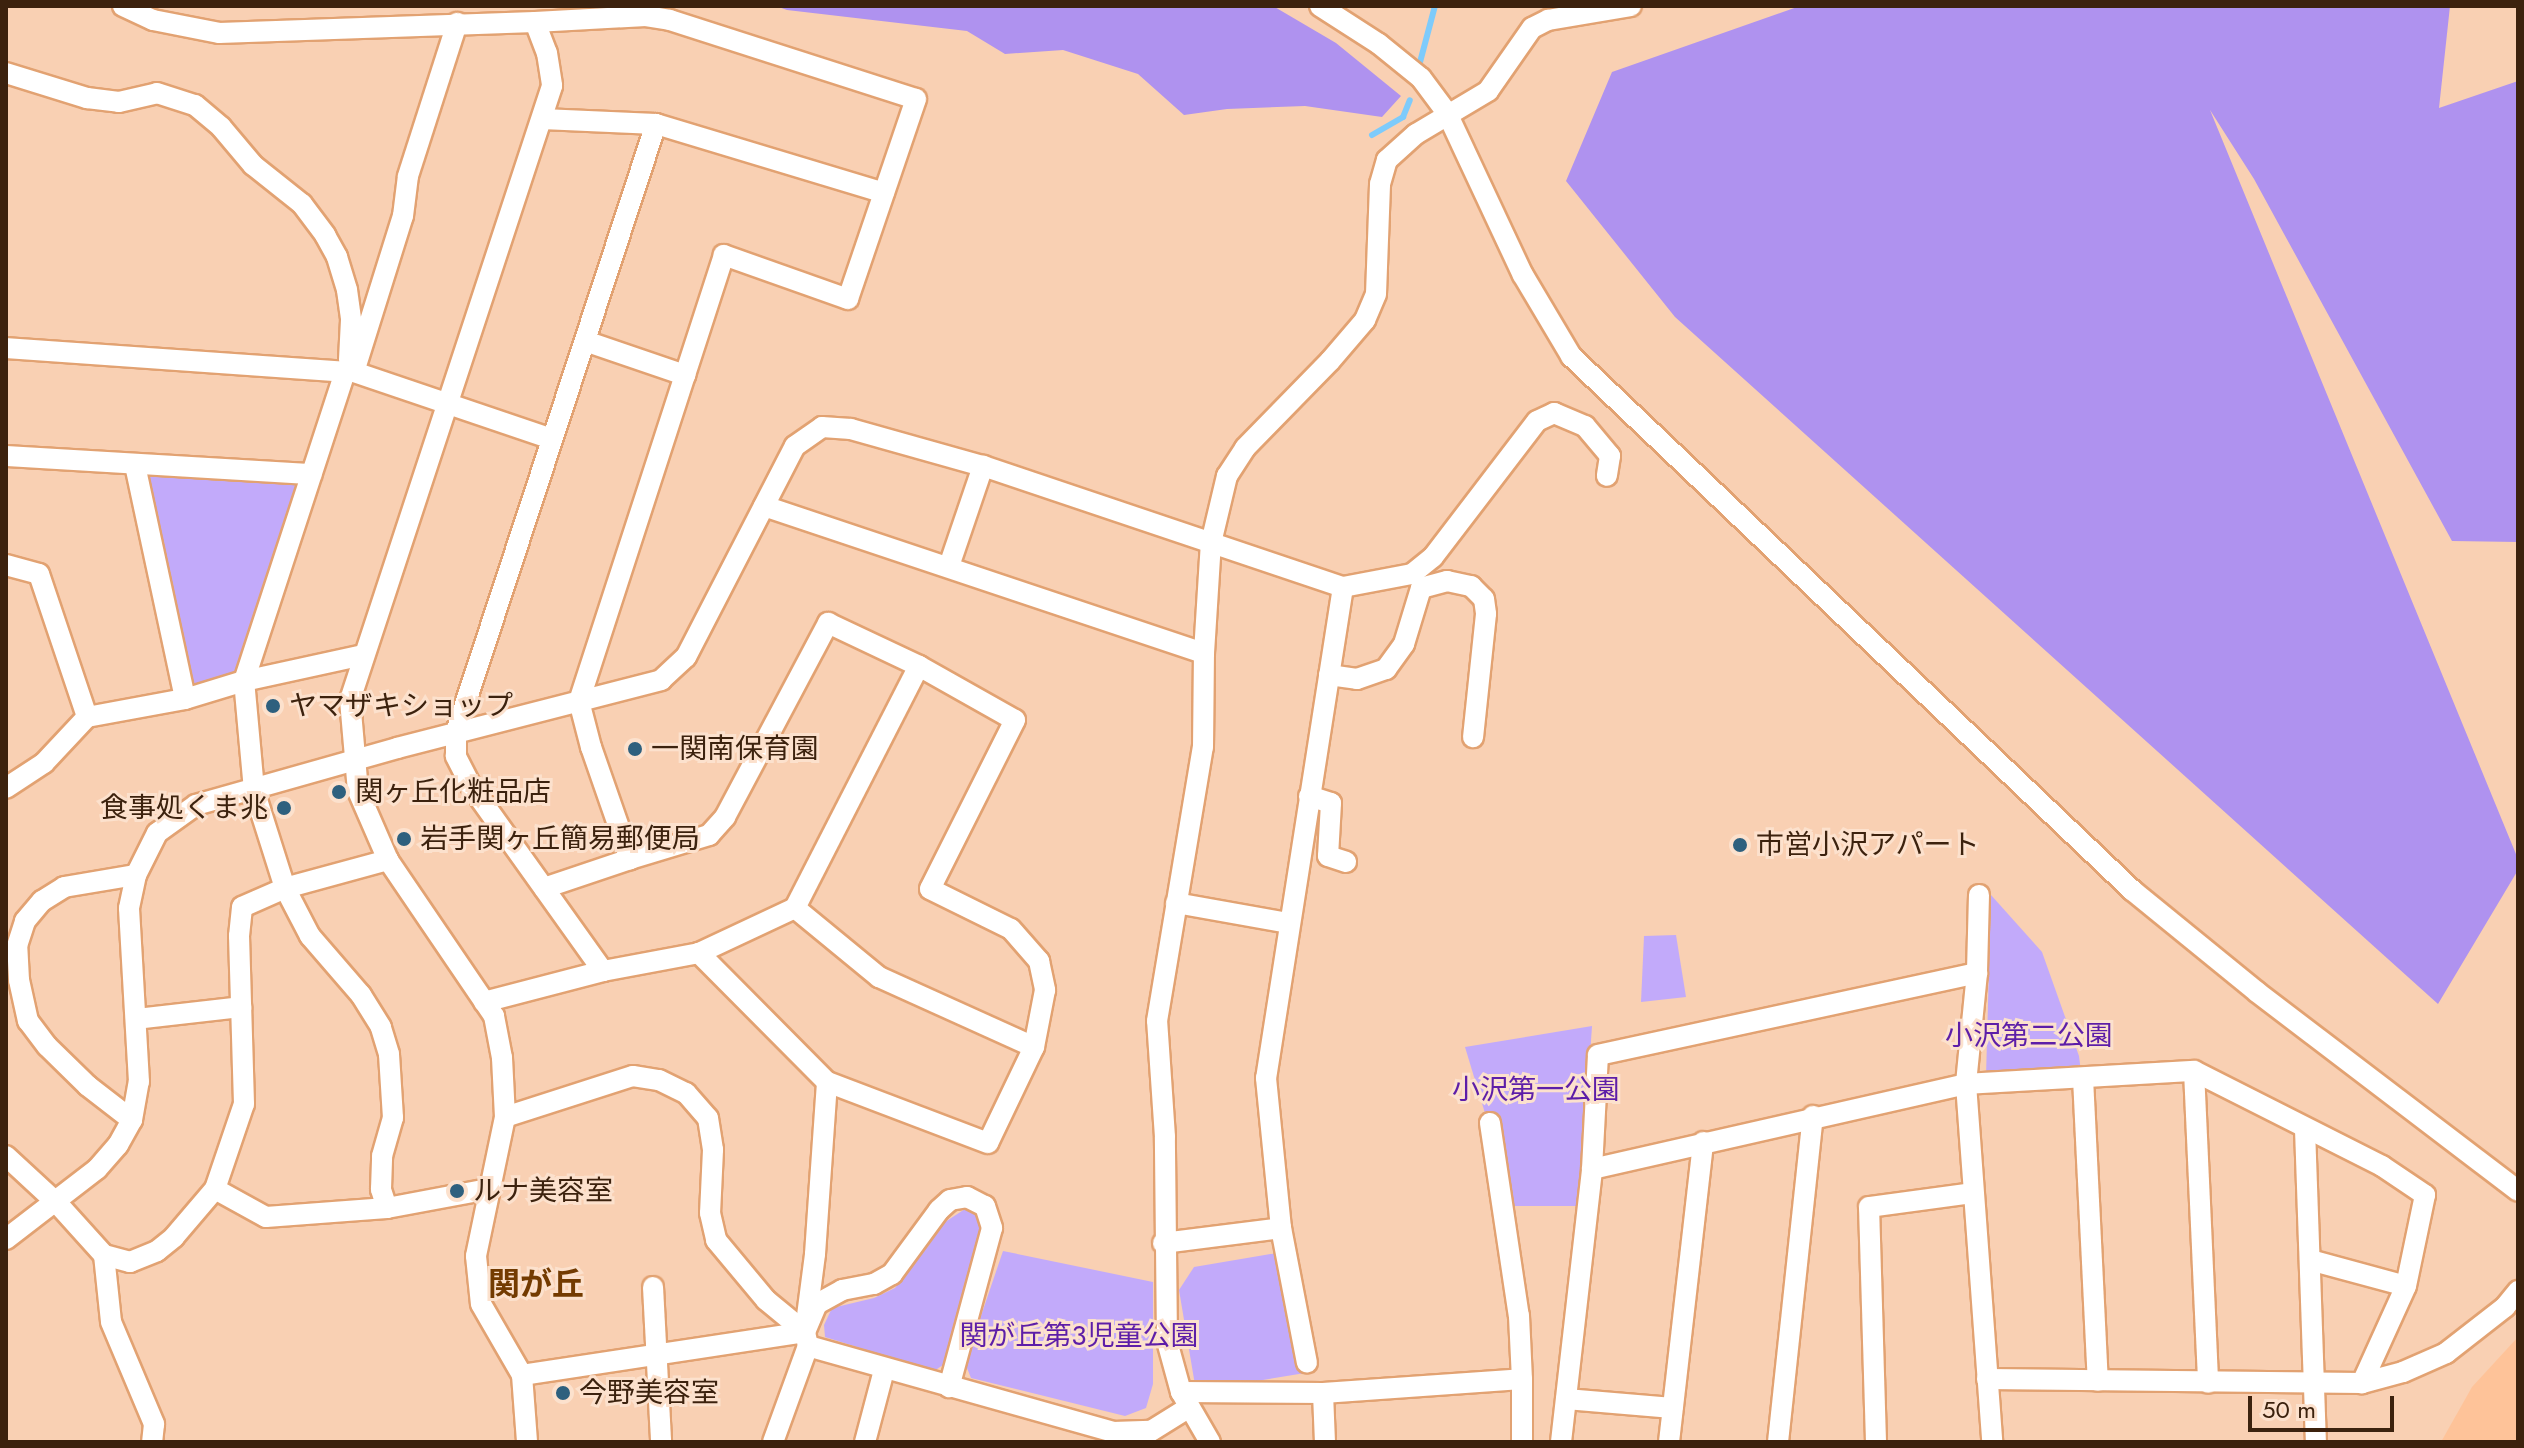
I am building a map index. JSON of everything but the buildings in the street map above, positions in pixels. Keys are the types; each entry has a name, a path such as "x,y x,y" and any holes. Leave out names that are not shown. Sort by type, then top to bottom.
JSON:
{"street":[{"path":"123,6 153,20 219,33 646,16 670,20 916,99 848,299 724,255 579,701 591,747 630,859"},
{"path":"1320,6 1379,44 1421,78 1447,113 1523,275 1571,356 2132,890 2257,992 2518,1191"},
{"path":"1210,1442 1184,1400 1167,1341 1163,1243 1165,1137 1157,1021 1203,747 1204,653 1211,543 1227,476 1245,448 1330,361 1365,320 1376,294 1380,184 1387,160 1416,134 1488,91 1546,13 1631,6"},
{"path":"527,1442 522,1375 481,1304 476,1256 505,1117 502,1058 494,1016 388,860 358,791 350,700 552,86 547,53 535,22"},
{"path":"387,1208 381,1189 382,1156 393,1118 393,1086 381,1027 361,995 310,936 285,888 254,790 244,681 311,474 403,216 408,176 457,23"},
{"path":"6,73 87,98 119,102 157,93 195,105 221,127 253,165 302,204 337,257 351,320 349,372"},
{"path":"542,119 656,124 884,193"},
{"path":"603,971 471,786 456,756 456,732 656,124"},
{"path":"585,341 685,375"},
{"path":"6,348 349,372 552,439"},
{"path":"6,1239 57,1203 104,1161 132,1120 139,1082 129,908 136,875 157,833 196,805 456,732 661,680 686,657 795,446 822,427 851,429 983,466 1343,587 1412,574 1433,557 1537,421 1554,413 1585,426 1610,456 1607,476"},
{"path":"6,456 311,474"},
{"path":"135,465 185,699"},
{"path":"949,566 983,466"},
{"path":"764,506 1204,653"},
{"path":"6,565 39,574 87,717"},
{"path":"1329,675 1357,679 1386,669 1404,644 1421,588 1447,581 1471,586 1484,599 1486,614 1473,737"},
{"path":"1307,1363 1281,1228 1266,1078 1343,587"},
{"path":"544,888 709,835 725,817 828,623 919,666 1015,720 930,889 1011,929 1039,961 1045,990 1034,1047 988,1143 827,1082 699,953"},
{"path":"6,788 44,763 87,717 185,699 244,681 363,655"},
{"path":"484,1002 603,971 699,953 795,908 919,666"},
{"path":"1309,796 1331,803 1328,856 1346,862"},
{"path":"6,1156 57,1203 104,1255 130,1262 157,1251 174,1237 215,1189 244,1104 239,936 242,907 285,888 388,860"},
{"path":"132,1120 88,1086 47,1046 28,1021 19,980 17,946 25,921 42,901 64,887 136,875"},
{"path":"1979,895 1977,973 1966,1084 1992,1442"},
{"path":"1176,903 1288,923"},
{"path":"795,908 879,977 1034,1047"},
{"path":"1561,1442 1592,1169 1598,1055 1977,973"},
{"path":"136,1019 241,1007"},
{"path":"1592,1169 1813,1116 1966,1084 2194,1071 2382,1166 2425,1195 2406,1286 2362,1383"},
{"path":"2194,1071 2208,1383"},
{"path":"505,1117 633,1076 659,1080 686,1093 708,1118 713,1150 710,1213 716,1240 766,1300 807,1339 884,1370 1113,1432 1151,1436 1184,1400 1522,1379"},
{"path":"2083,1078 2098,1381"},
{"path":"807,1339 827,1082"},
{"path":"1778,1442 1813,1116"},
{"path":"1490,1123 1519,1316 1522,1442"},
{"path":"2305,1129 2316,1442"},
{"path":"1669,1442 1703,1142"},
{"path":"215,1189 266,1217 387,1208 489,1189"},
{"path":"1876,1442 1869,1207 1973,1193"},
{"path":"773,1442 817,1304 842,1290 874,1284 892,1274 939,1210 950,1200 967,1197 985,1206 992,1228 949,1387"},
{"path":"1163,1243 1281,1228"},
{"path":"104,1255 111,1322 154,1424 152,1442"},
{"path":"2310,1260 2406,1286"},
{"path":"653,1287 661,1442"},
{"path":"1987,1379 2362,1383 2403,1372 2446,1353 2505,1307 2518,1291"},
{"path":"522,1375 807,1339"},
{"path":"865,1442 884,1370"},
{"path":"1323,1393 1325,1442"},
{"path":"1566,1399 1673,1408"}],"shaded area":[{"path":"776,6 1273,6 1336,43 1401,96 1382,117 1305,106 1227,109 1184,115 1138,74 1063,50 1005,54 967,31 787,10"},
{"path":"1800,6 2450,6 2439,108 2518,81 2518,542 2452,541 2254,179 2210,110 2518,859 2518,870 2438,1004 1675,317 1566,181 1612,72"},
{"path":"2518,1337 2518,1442 2441,1442 2472,1387"}],"green space":[{"path":"146,469 291,478 299,491 235,679 193,684 142,479"},
{"name":"小沢第二公園","path":"1991,895 2042,952 2079,1056 2081,1072 1986,1076"},
{"path":"1676,935 1686,997 1641,1002 1644,936"},
{"name":"小沢第一公園","path":"1592,1026 1580,1206 1513,1206 1465,1047"},
{"path":"965,1209 978,1214 984,1234 946,1363 934,1371 825,1337 824,1325 832,1308 874,1298 895,1288 942,1224"},
{"name":"関が丘第3児童公園","path":"1003,1251 1153,1282 1153,1384 1146,1408 1125,1416 971,1378 965,1363"},
{"path":"1283,1252 1305,1373 1196,1391 1179,1290 1194,1267"}],"waterway":[{"path":"1419,66 1435,6"},
{"path":"1372,135 1403,117 1410,100"}],"place":[{"name":"ヤマザキショップ","path":"273,706"},
{"name":"一関南保育園","path":"635,749"},
{"name":"関ヶ丘化粧品店","path":"339,792"},
{"name":"食事処くま兆","path":"284,808"},
{"name":"岩手関ヶ丘簡易郵便局","path":"404,839"},
{"name":"市営小沢アパート","path":"1740,845"},
{"name":"ルナ美容室","path":"457,1191"},
{"name":"今野美容室","path":"563,1393"}],"district":[{"name":"関が丘","path":"536,1284"}]}
